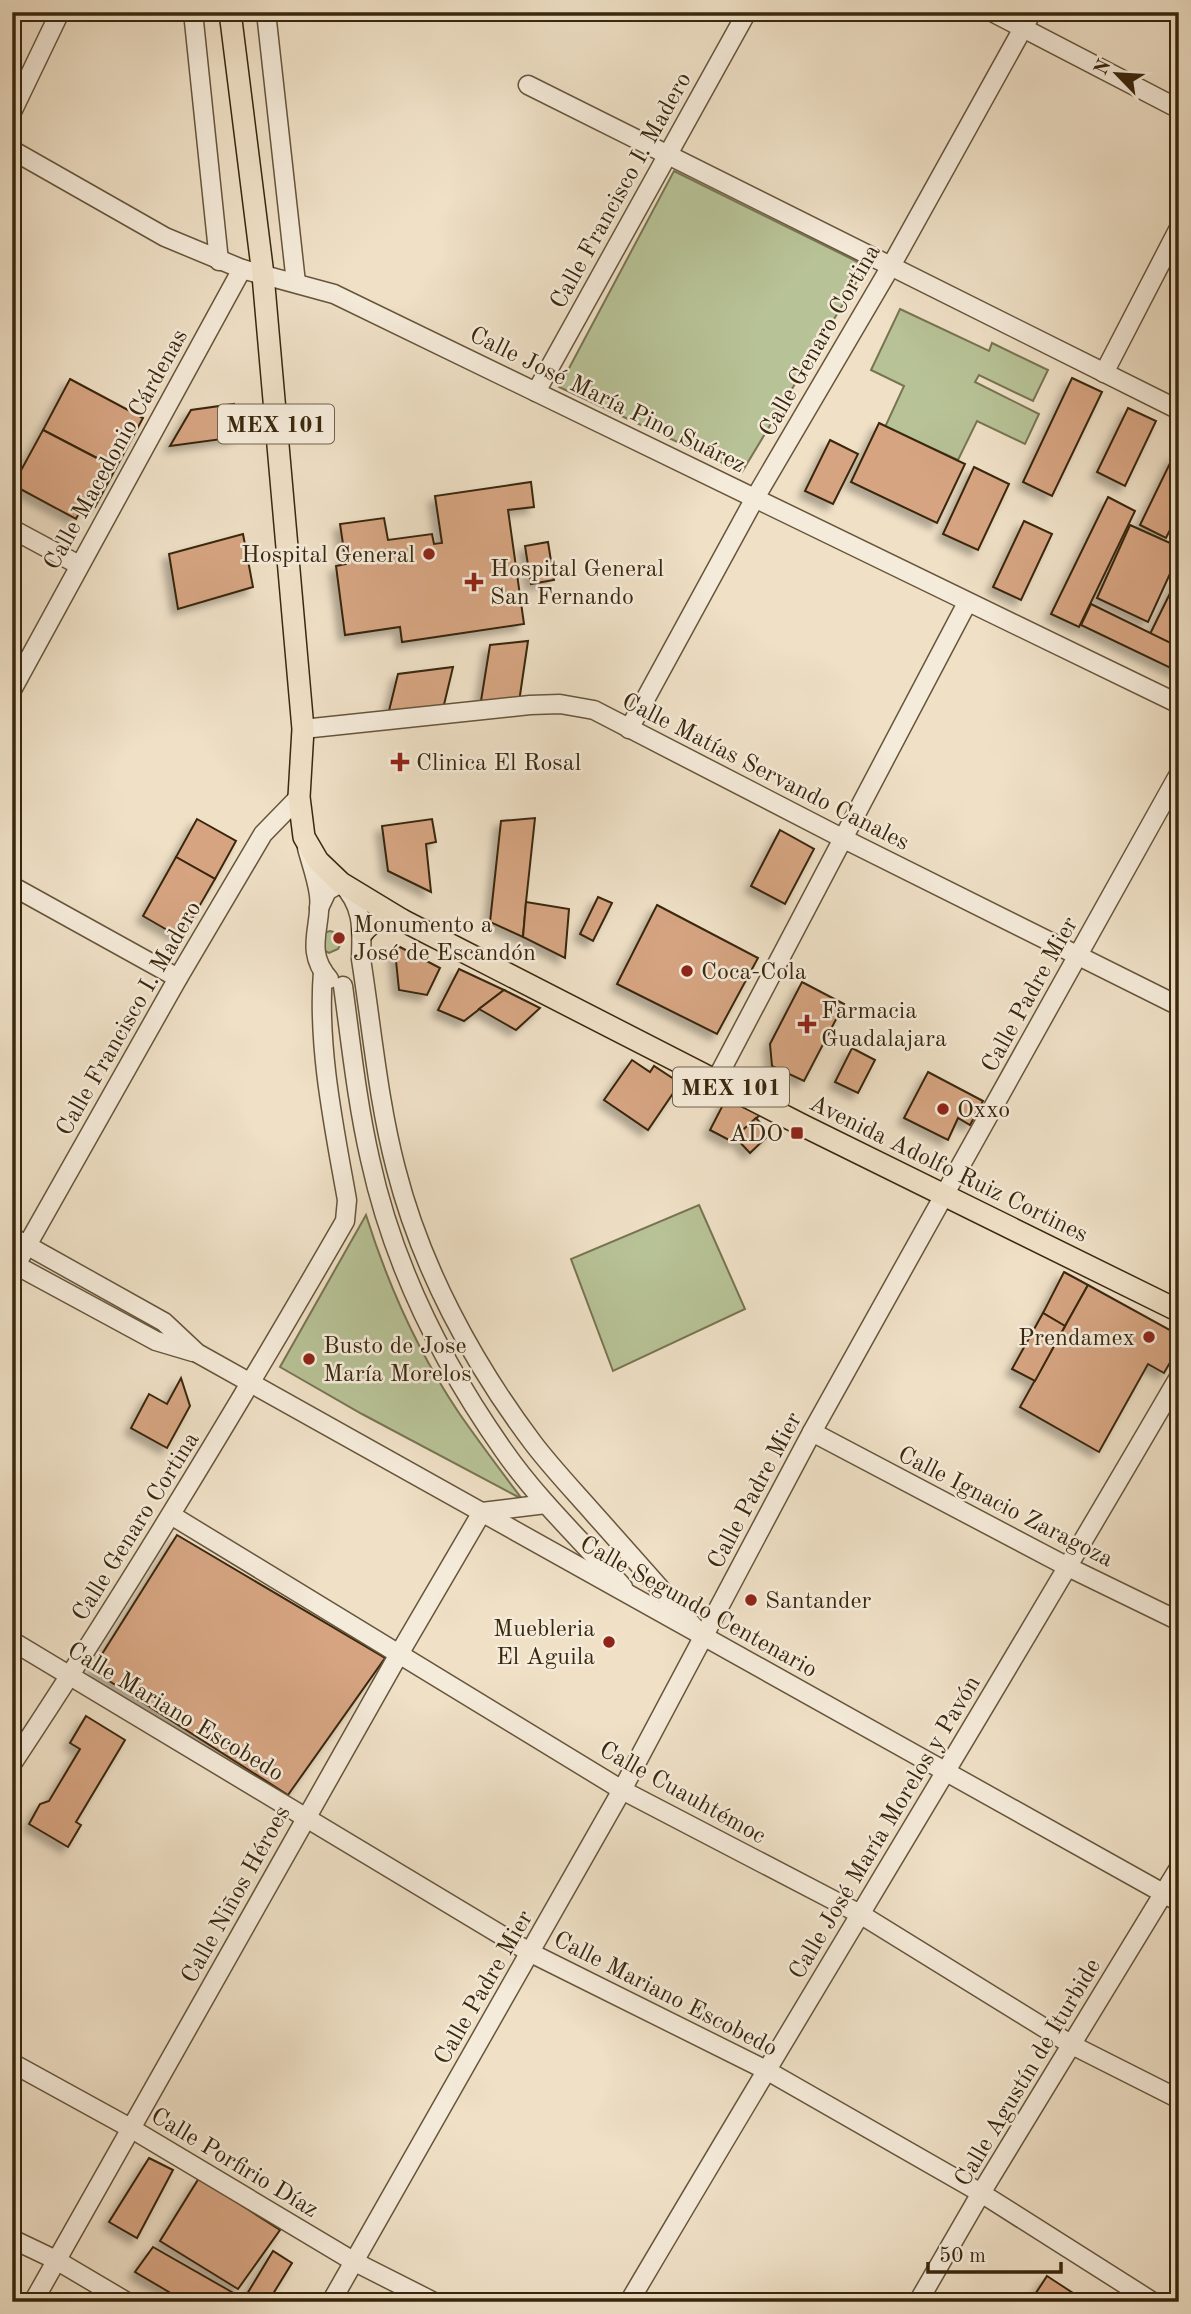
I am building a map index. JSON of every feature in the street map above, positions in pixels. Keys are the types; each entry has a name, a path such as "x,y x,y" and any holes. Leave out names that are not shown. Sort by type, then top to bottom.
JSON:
{"main road":[{"name":"MEX 101","path":"230,12 264,275 303,729 299,797 304,837"},
{"name":"Avenida Adolfo Ruiz Cortines","path":"304,837 318,861 341,883 402,920 945,1197 1179,1311"},
{"path":"363,932 377,921 402,920"}],"street":[{"path":"12,112 61,12"},
{"path":"193,12 219,261"},
{"path":"266,12 296,283"},
{"name":"Calle Francisco I. Madero","path":"536,392 747,12"},
{"path":"992,12 1028,20 1179,109"},
{"name":"Calle Genaro Cortina","path":"629,729 755,498 891,266 1028,20"},
{"path":"528,85 1179,410"},
{"name":"Calle José María Pino Suárez","path":"12,150 165,237 242,269 334,294 1179,704"},
{"path":"1104,373 1179,228"},
{"name":"Calle Macedonio Cárdenas","path":"12,690 242,269"},
{"path":"12,529 79,565"},
{"path":"716,1080 967,603"},
{"name":"Calle Matías Servando Canales","path":"303,729 530,705 560,704 594,710 842,838 1179,1006"},
{"name":"Calle Padre Mier","path":"331,2302 622,1790 812,1432 1179,774"},
{"name":"Calle Francisco I. Madero","path":"14,1267 20,1241 263,834 299,797"},
{"name":"Calle Genaro Cortina","path":"12,1764 70,1677 171,1514 345,1222 347,1200 327,1071 323,971 316,945 319,896 304,837"},
{"path":"319,908 327,891 341,883 357,903 363,932 361,959 385,1121 396,1170 428,1265 454,1317 485,1372 533,1442 703,1637"},
{"path":"12,886 177,978"},
{"path":"343,986 353,978 361,959"},
{"path":"323,971 333,982 343,986"},
{"path":"343,986 357,1094 370,1161 386,1219 407,1278 431,1331 504,1452 632,1598"},
{"name":"Calle Segundo Centenario","path":"20,1241 164,1322 197,1353"},
{"name":"Calle Segundo Centenario","path":"14,1267 156,1341 197,1353 1171,1898"},
{"path":"431,1331 454,1317"},
{"name":"Calle José María Morelos y Pavón","path":"629,2302 1179,1377"},
{"name":"Calle Ignacio Zaragoza","path":"812,1432 1068,1567 1179,1621"},
{"path":"482,1512 547,1504"},
{"name":"Calle Niños Héroes","path":"33,2302 482,1512"},
{"name":"Calle Cuauhtémoc","path":"171,1514 622,1790 860,1914 1072,2045 1179,2099"},
{"name":"Calle Mariano Escobedo","path":"12,1642 531,1953 766,2070 981,2193 1153,2302"},
{"name":"Calle Agustín de Iturbide","path":"918,2302 1072,2045 1171,1898 1179,1868"},
{"name":"Calle Porfirio Díaz","path":"12,2063 132,2129 353,2261 433,2302"},
{"path":"12,2239 57,2260 127,2302"}],"green space":[{"path":"674,171 866,266 742,472 559,387"},
{"path":"900,309 989,351 992,343 1048,370 1033,401 979,375 975,382 1039,414 1025,444 977,421 958,460 885,427 904,386 871,370"},
{"path":"323,933 337,933 341,943 338,949 329,953 323,950"},
{"path":"699,1205 745,1309 613,1371 571,1259"},
{"path":"366,1215 394,1292 430,1366 459,1413 522,1499 280,1367"}],"building":[{"path":"1072,378 1102,392 1052,496 1023,482"},
{"path":"70,379 143,418 116,468 43,430"},
{"path":"234,404 237,437 170,446 191,410"},
{"path":"1128,408 1156,421 1125,486 1097,472"},
{"path":"879,423 965,464 937,523 851,482"},
{"path":"43,430 116,468 95,507 85,502 76,519 13,485"},
{"path":"830,440 858,454 833,504 805,491"},
{"path":"1174,455 1179,457 1179,512 1166,538 1140,525"},
{"path":"974,467 1009,484 978,550 943,534"},
{"name":"Hospital General","path":"531,482 534,507 508,510 524,624 402,642 400,627 345,635 336,566 346,564 340,524 384,518 388,540 432,534 434,544 442,543 435,496"},
{"path":"1108,497 1135,511 1079,627 1051,614"},
{"path":"1024,521 1052,534 1021,600 993,587"},
{"path":"1130,525 1179,547 1179,554 1148,622 1097,598"},
{"path":"243,534 253,587 178,609 169,554"},
{"path":"548,542 554,580 531,584 525,546"},
{"path":"1179,575 1179,647 1150,634"},
{"path":"1091,604 1179,647 1179,672 1081,625"},
{"path":"528,641 519,702 480,707 490,645"},
{"path":"453,667 442,713 387,719 398,674"},
{"path":"535,818 523,937 490,922 501,821"},
{"path":"197,819 236,841 215,879 176,857"},
{"path":"432,819 436,842 426,844 431,892 388,871 382,826"},
{"path":"780,830 814,849 785,904 751,886"},
{"path":"176,857 215,879 181,938 143,916"},
{"path":"598,897 612,903 593,941 580,934"},
{"path":"526,902 569,909 565,958 523,937"},
{"name":"Coca-Cola","path":"657,905 758,958 717,1034 617,984"},
{"path":"398,946 440,968 427,995 399,990 395,951"},
{"path":"459,969 504,990 464,1021 438,1010"},
{"name":"Farmacia Guadalajara","path":"802,982 844,1004 804,1081 772,1066 770,1044"},
{"path":"504,990 540,1008 516,1030 479,1009"},
{"path":"852,1048 875,1060 858,1093 835,1082"},
{"path":"632,1060 650,1072 654,1066 680,1083 648,1130 604,1100"},
{"name":"Oxxo","path":"928,1072 983,1101 970,1125 958,1118 948,1140 904,1118"},
{"path":"726,1099 760,1115 731,1141 710,1130"},
{"path":"756,1118 770,1134 750,1153 735,1137"},
{"path":"1064,1272 1088,1285 1065,1326 1043,1313"},
{"path":"1088,1285 1179,1335 1179,1347 1164,1373 1148,1364 1099,1452 1020,1407"},
{"path":"1043,1313 1065,1326 1035,1381 1012,1369"},
{"path":"181,1378 190,1406 167,1448 131,1428 149,1394 167,1404"},
{"path":"177,1535 385,1658 288,1795 92,1670"},
{"path":"86,1716 125,1740 76,1822 81,1825 68,1847 29,1824 40,1804 49,1801 80,1749 70,1743"},
{"path":"149,2158 173,2170 137,2238 109,2222"},
{"path":"199,2178 280,2230 238,2289 160,2241"},
{"path":"153,2247 244,2299 273,2251 292,2263 268,2302 186,2302 135,2272"},
{"path":"1047,2276 1073,2293 1067,2302 1030,2302"}],"place":[{"name":"Hospital General","path":"429,554"},
{"name":"Hospital General San Fernando","path":"474,582"},
{"name":"Clinica El Rosal","path":"400,762"},
{"name":"Monumento a José de Escandón","path":"339,938"},
{"name":"Coca-Cola","path":"687,971"},
{"name":"Farmacia Guadalajara","path":"807,1024"},
{"name":"Oxxo","path":"943,1109"},
{"name":"ADO","path":"797,1133"},
{"name":"Prendamex","path":"1149,1337"},
{"name":"Busto de Jose María Morelos","path":"309,1359"},
{"name":"Santander","path":"751,1600"},
{"name":"Muebleria El Aguila","path":"609,1642"}]}
